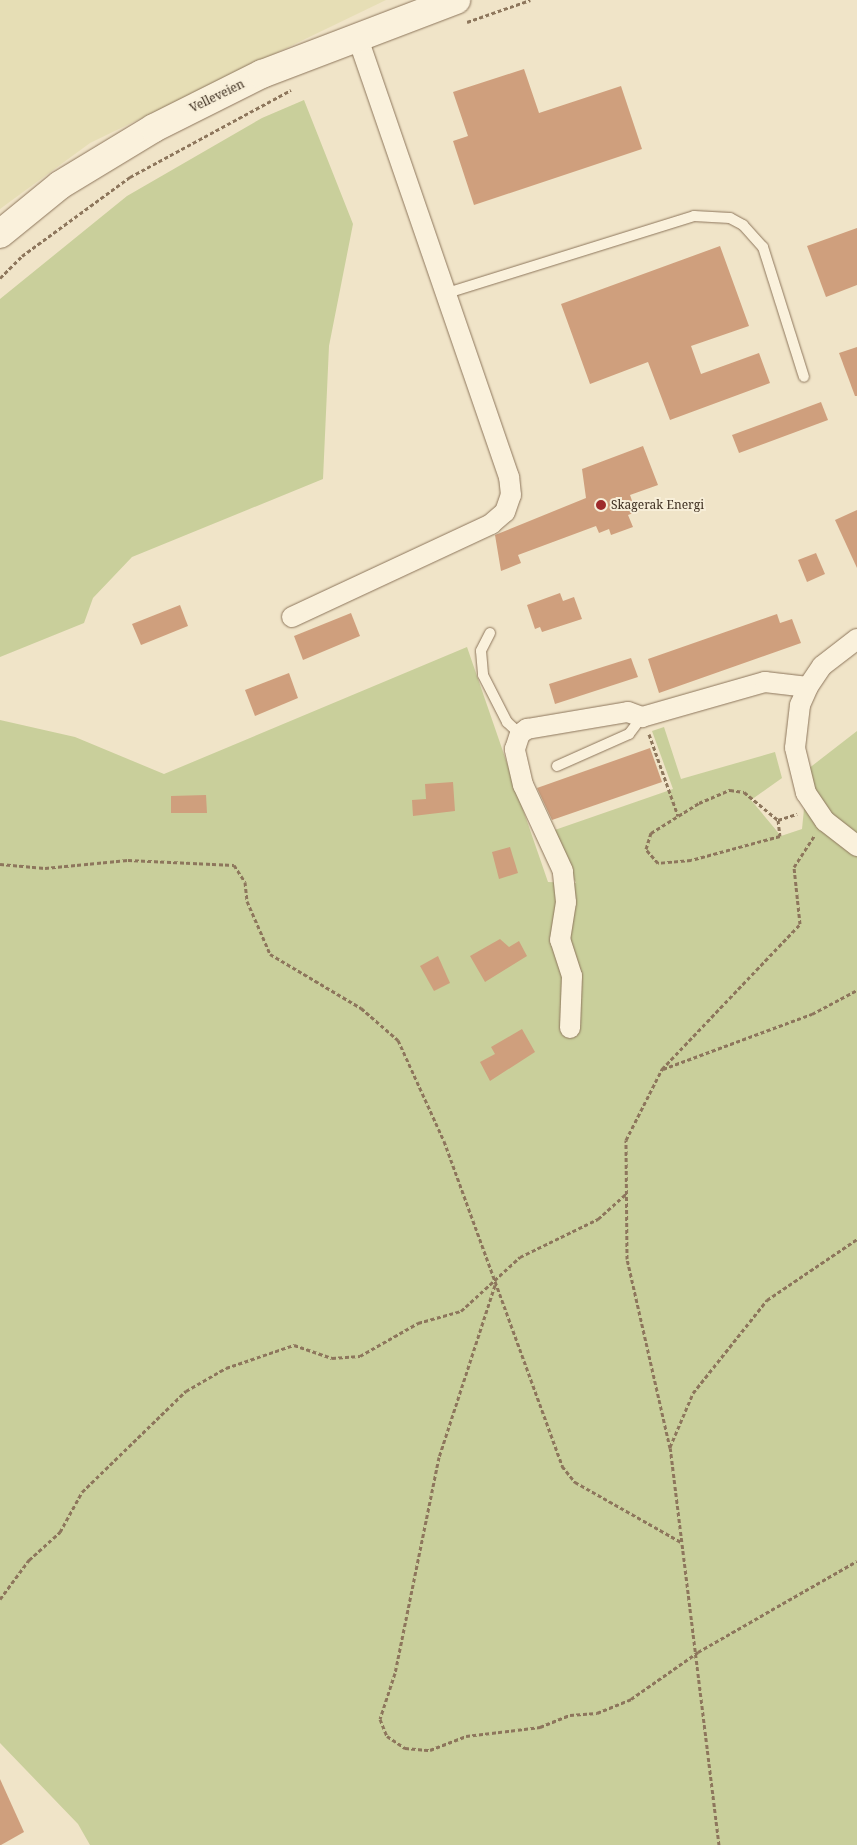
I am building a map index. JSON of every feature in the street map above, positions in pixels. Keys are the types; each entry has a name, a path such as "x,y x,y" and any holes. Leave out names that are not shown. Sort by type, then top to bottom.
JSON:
{"main road":[{"name":"Velleveien","path":"0,234 60,185 154,128 262,74 357,35 457,13"}],"street":[{"path":"292,617 491,524 506,512 511,495 509,477 444,294 357,35"},
{"path":"857,639 822,666 808,687 800,706 795,748 806,793 825,821 857,846"},
{"path":"570,1028 572,976 560,940 566,902 563,871 523,785 515,749 520,734 527,729 628,712 642,716 765,682 808,687"}],"lane":[{"path":"444,294 694,216 730,218 743,225 763,247 804,377"},
{"path":"490,633 482,651 483,675 507,722 520,734"},
{"path":"557,766 629,734 642,716"}],"path":[{"path":"457,13 530,0"},
{"path":"0,278 22,256 130,177 295,88"},
{"path":"642,716 678,816"},
{"path":"736,789 778,820 780,836 691,860 658,863 650,858 648,840 651,832 712,796 736,789"},
{"path":"778,820 802,812"},
{"path":"719,1845 698,1652 681,1542 670,1448 627,1259 626,1140 662,1069 800,924 794,867 825,821"},
{"path":"0,864 45,868 128,860 234,865 246,882 247,901 270,954 361,1008 398,1040 444,1141 562,1466 575,1482 681,1542"},
{"path":"662,1069 812,1014 857,990"},
{"path":"0,1599 29,1560 60,1532 82,1492 186,1391 226,1368 294,1345 332,1358 360,1356 418,1323 461,1311 495,1285 520,1257 598,1220 626,1194"},
{"path":"670,1448 693,1393 767,1300 857,1239"},
{"path":"495,1285 439,1457 395,1673 380,1719 387,1736 405,1748 430,1750 466,1736 540,1727 570,1715 597,1713 631,1700 698,1652 857,1561"}],"shaded area":[{"path":"0,0 386,0 90,143 0,209"}],"green space":[{"path":"304,100 353,224 329,346 323,479 132,557 93,598 84,623 0,657 0,299 127,196 262,118"},
{"path":"467,647 548,882 576,883 549,832 673,789 652,731 664,727 681,779 775,752 782,778 751,800 781,836 802,829 808,769 857,731 857,1845 90,1845 78,1824 0,1743 0,720 75,737 164,774"}],"building":[{"path":"524,69 539,113 621,86 642,149 474,205 453,141 468,136 453,92"},
{"path":"857,228 857,285 826,297 807,246"},
{"path":"720,246 749,326 691,346 701,374 759,353 770,383 670,420 648,362 590,384 561,304"},
{"path":"857,347 857,396 855,396 839,353"},
{"path":"821,402 828,420 739,453 732,435"},
{"name":"Skagerak Energi","path":"643,446 658,485 630,495 636,512 628,515 633,527 611,535 609,529 599,533 596,526 518,555 521,563 501,571 495,535 586,498 582,469"},
{"path":"857,510 857,568 835,520"},
{"path":"816,553 825,574 807,582 798,560"},
{"path":"560,593 563,601 574,597 582,619 542,632 540,627 535,629 527,605"},
{"path":"180,605 188,626 141,645 132,624"},
{"path":"351,613 360,636 303,660 294,636"},
{"path":"777,614 780,623 792,619 801,643 659,693 648,659"},
{"path":"631,658 638,677 555,704 549,684"},
{"path":"289,673 298,698 255,716 245,690"},
{"path":"650,748 662,782 552,820 537,788"},
{"path":"453,782 455,811 413,816 412,800 426,799 425,784"},
{"path":"206,795 207,813 171,813 171,796"},
{"path":"510,847 518,873 499,879 492,852"},
{"path":"500,939 509,947 519,941 527,956 485,982 470,956"},
{"path":"438,956 450,983 434,991 420,966"},
{"path":"522,1029 535,1052 490,1081 480,1062 495,1054 491,1047"},
{"path":"0,1779 24,1832 1,1845 0,1845"}],"place":[{"name":"Skagerak Energi","path":"601,505"}]}
